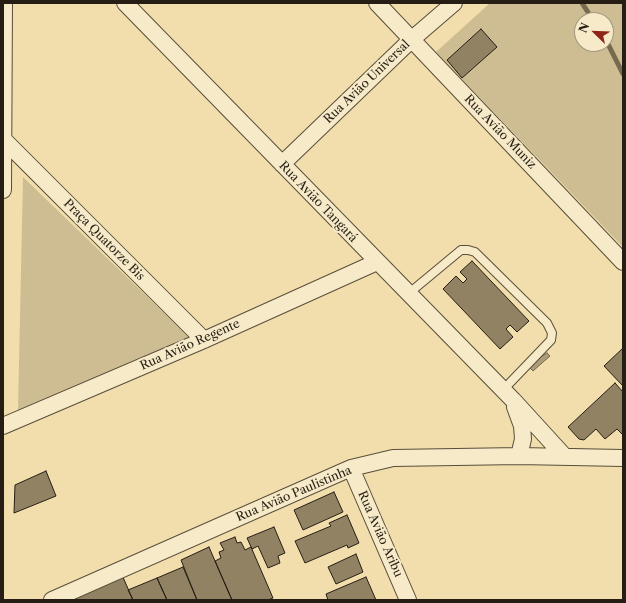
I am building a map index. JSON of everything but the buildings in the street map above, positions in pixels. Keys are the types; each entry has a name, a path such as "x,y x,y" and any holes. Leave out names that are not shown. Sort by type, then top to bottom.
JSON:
{"street":[{"path":"3,190 4,3"},
{"name":"Rua Avião Tangará","path":"125,3 508,395 565,457"},
{"name":"Rua Avião Muniz","path":"377,3 623,262"},
{"name":"Rua Avião Universal","path":"282,164 411,40 454,3"},
{"name":"Praça Quatorze Bis","path":"3,139 204,340"},
{"name":"Rua Avião Regente","path":"3,426 204,340 377,262"},
{"name":"Rua Avião Tangará","path":"508,395 522,426 523,439 519,456"},
{"name":"Rua Avião Paulistinha","path":"52,600 351,468 393,458 519,456 623,458"},
{"name":"Rua Avião Aribu","path":"351,468 408,600"}],"lane":[{"path":"408,294 461,250 468,250 475,252 547,323 552,333 552,340 508,395"}],"shaded area":[{"path":"490,3 623,3 623,247 436,52"},
{"path":"23,177 190,338 18,411"},
{"path":"547,353 550,356 533,371 524,362 536,360"}],"waterway":[{"path":"582,3 588,12"},
{"path":"612,52 623,74"}]}
